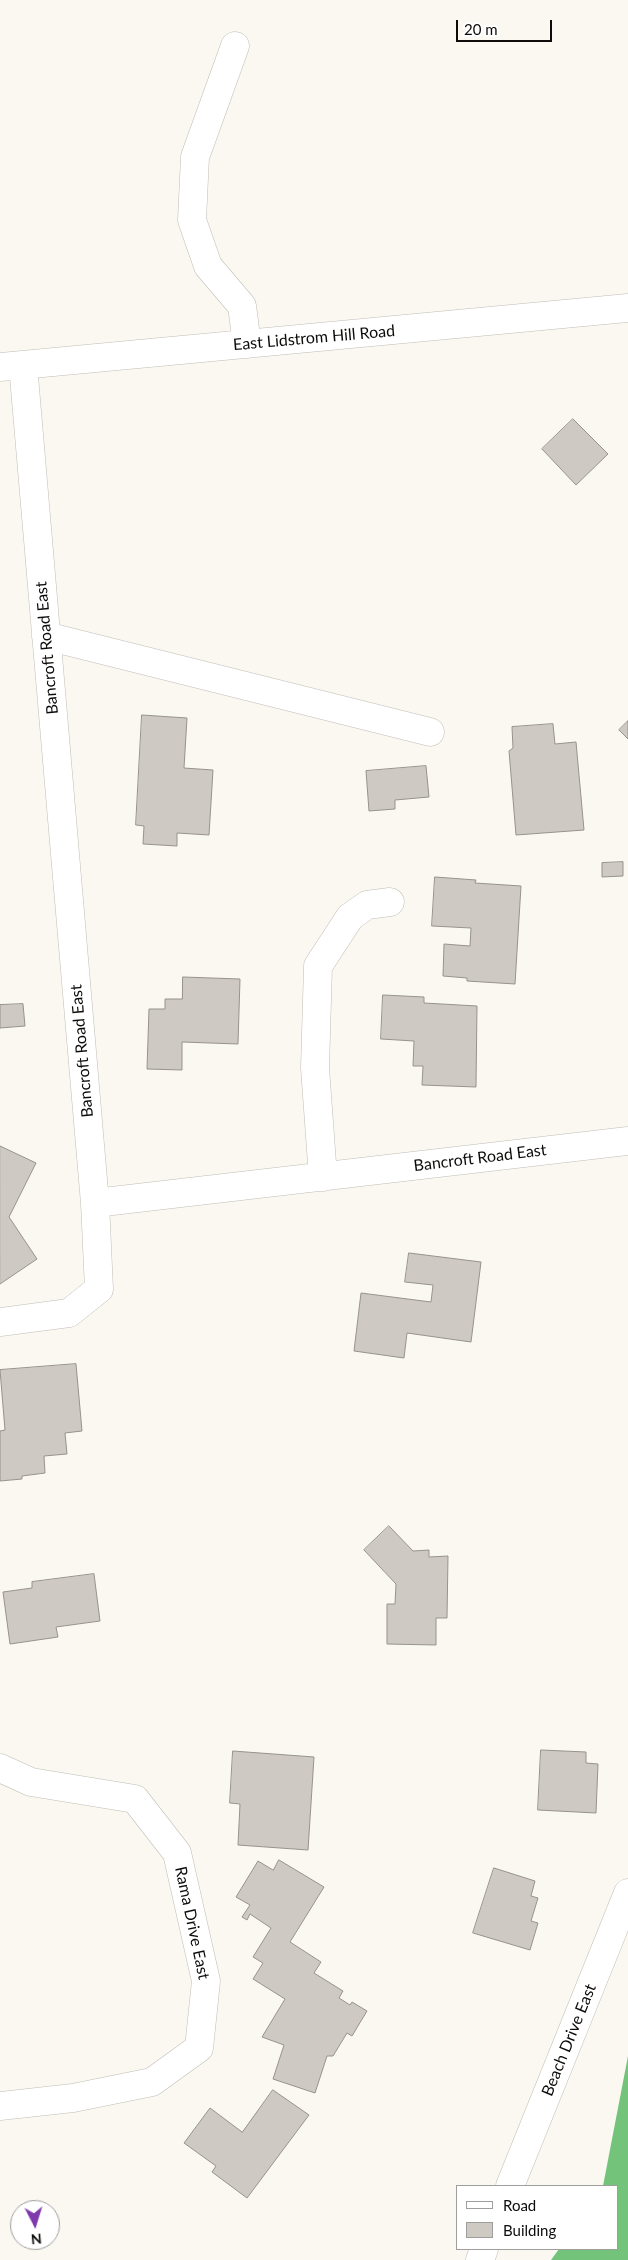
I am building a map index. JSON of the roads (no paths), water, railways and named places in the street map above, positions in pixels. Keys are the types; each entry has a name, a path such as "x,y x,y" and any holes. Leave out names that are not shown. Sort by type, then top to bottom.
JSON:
{"street":[{"path":"235,46 195,157 192,220 208,266 242,306 247,344"},
{"name":"East Lidstrom Hill Road","path":"12,366 628,308"},
{"name":"Bancroft Road East","path":"12,366 46,636 95,1203 628,1141"},
{"path":"46,636 430,732"},
{"path":"323,1177 315,1068 318,966 350,917 366,905 390,902"},
{"path":"0,1322 69,1313 100,1289 95,1203"},
{"name":"Rama Drive East","path":"0,1768 31,1782 135,1800 178,1853 206,1981 199,2048 152,2082 73,2098 0,2106"},
{"name":"Beach Drive East","path":"510,2185 628,1893"}]}
